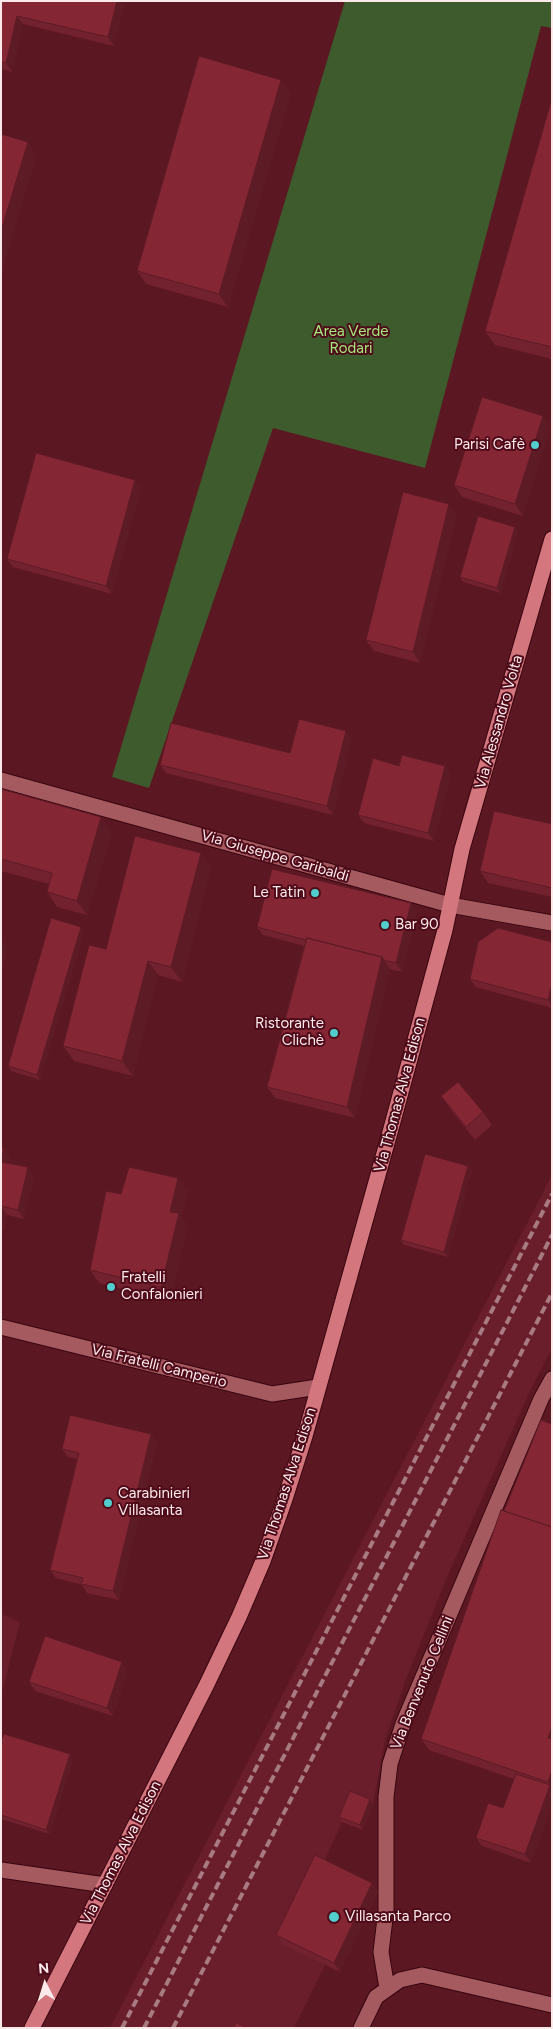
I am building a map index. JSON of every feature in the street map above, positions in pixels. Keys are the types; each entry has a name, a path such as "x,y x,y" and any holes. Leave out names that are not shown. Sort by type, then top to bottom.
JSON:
{"main road":[{"name":"Via Alessandro Volta","path":"450,905 462,849 552,539"},
{"name":"Via Thomas Alva Edison","path":"32,2028 239,1617 263,1561 305,1436 392,1125 445,930 450,905"}],"street":[{"name":"Via Giuseppe Garibaldi","path":"1,780 450,905 552,924"},
{"name":"Via Fratelli Camperio","path":"1,1327 272,1394 318,1388"},
{"name":"Via Benvenuto Cellini","path":"387,1988 381,1952 386,1910 386,1797 390,1764 406,1715 541,1399 552,1379"},
{"path":"1,1870 105,1886"},
{"path":"361,2028 376,1997 387,1988 400,1980 426,1975 552,2005"}],"shaded area":[{"path":"552,1175 552,1348 529,1393 448,1575 406,1679 385,1740 373,1804 363,1830 342,1822 323,1864 325,1965 294,2028 110,2028"},
{"path":"1,1614 20,1622 1,1696"}],"green space":[{"name":"Area Verde Rodari","path":"345,1 552,1 552,28 541,26 425,468 273,428 149,788 112,777"}],"building":[{"path":"1,1 117,1 108,37 17,16 6,63 1,62"},
{"path":"199,56 281,80 219,294 137,271"},
{"path":"552,98 552,347 485,331"},
{"path":"1,134 28,142 1,231"},
{"path":"482,397 543,416 515,504 454,485"},
{"path":"36,453 135,480 106,586 7,559"},
{"path":"403,492 449,504 413,652 366,640"},
{"path":"478,516 515,527 497,588 460,577"},
{"path":"299,719 346,731 327,806 160,765 171,723 290,753"},
{"path":"402,755 445,766 428,833 358,815 373,758 399,766"},
{"path":"1,789 101,817 77,901 47,892 52,873 1,859"},
{"path":"494,811 552,824 552,888 480,871"},
{"path":"135,836 201,853 171,967 148,961 122,1061 63,1046 89,945 106,949"},
{"path":"272,869 411,903 396,963 384,960 382,957 257,927"},
{"path":"51,918 81,927 37,1075 8,1066"},
{"path":"498,928 552,942 552,984 548,1000 470,979 478,942"},
{"name":"Ristorante Clichè","path":"307,938 382,957 347,1107 267,1087"},
{"path":"458,1082 483,1112 466,1127 441,1096"},
{"path":"1,1148 4,1148 1,1162"},
{"path":"425,1154 468,1166 444,1252 401,1240"},
{"path":"1,1162 28,1167 18,1210 1,1206"},
{"path":"129,1167 178,1178 170,1212 179,1213 161,1287 90,1270 106,1191 121,1194"},
{"name":"Carabinieri Villasanta","path":"70,1415 151,1434 113,1591 81,1584 83,1578 50,1570 79,1453 62,1449"},
{"path":"541,1420 552,1424 552,1527 504,1511"},
{"path":"501,1510 552,1527 552,1727 548,1738 552,1739 552,1770 548,1782 421,1739"},
{"path":"45,1636 122,1662 107,1708 29,1682"},
{"path":"4,1734 70,1754 46,1830 1,1815 1,1741"},
{"path":"516,1774 550,1785 525,1854 476,1838 488,1803 503,1808"},
{"path":"350,1791 370,1799 360,1825 339,1817"},
{"path":"315,1855 372,1883 334,1963 276,1935"},
{"path":"236,2022 246,2028 233,2028"}],"railway":[{"path":"122,2028 552,1194"},
{"path":"144,2028 552,1235"},
{"path":"173,2028 552,1293"}],"place":[{"name":"Parisi Cafè","path":"535,445"},
{"name":"Le Tatin","path":"315,893"},
{"name":"Bar 90","path":"385,925"},
{"name":"Ristorante Clichè","path":"334,1033"},
{"name":"Fratelli Confalonieri","path":"111,1287"},
{"name":"Carabinieri Villasanta","path":"108,1503"},
{"name":"Villasanta Parco","path":"334,1917"}]}
